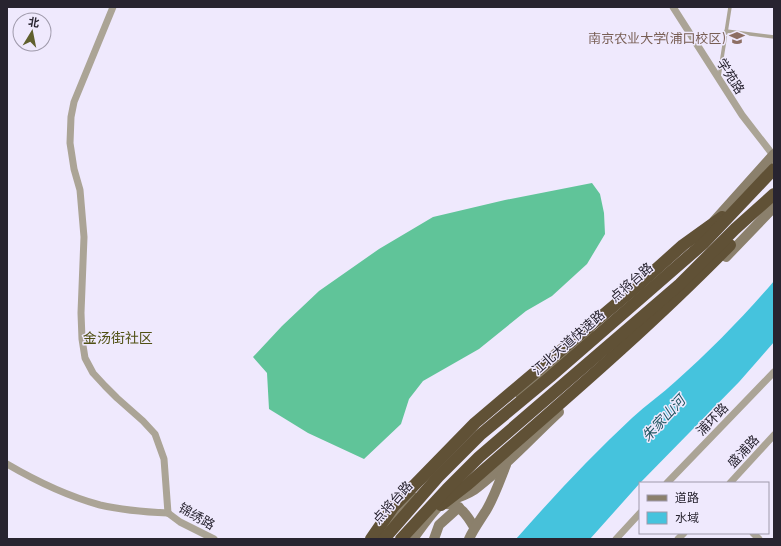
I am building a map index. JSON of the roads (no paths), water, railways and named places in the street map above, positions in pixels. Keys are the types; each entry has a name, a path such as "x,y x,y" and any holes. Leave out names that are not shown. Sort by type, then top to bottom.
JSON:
{"highway":[{"name":"江北大道快速路","path":"384,539 438,477 480,435 556,372 704,243 774,169"},
{"path":"441,504 467,485 631,341 744,232 774,195"},
{"path":"401,539 479,457 680,284 735,228 774,195"},
{"path":"371,539 393,507 475,423 635,288 683,245 741,204"}],"main road":[{"name":"点将台路","path":"377,539 402,509 471,436 679,258 774,155"},
{"path":"413,539 441,504 461,497 477,489 507,463 531,438 719,263 774,207"},
{"path":"469,539 474,527 490,502 507,463"},
{"path":"441,504 450,504 459,507 467,515 474,527"},
{"path":"434,539 439,525 459,507"}],"street":[{"path":"7,464 57,490 101,505 143,512 168,513 164,459 155,434 143,421 116,398 94,373 85,358 82,339 81,314 84,237 80,190 74,169 70,143 71,117 74,102 113,7"},
{"name":"学苑路","path":"673,7 742,115 774,155"},
{"name":"浦环路","path":"669,482 774,372"},
{"name":"盛浦路","path":"731,482 774,435"},
{"name":"锦绣路","path":"168,513 180,522 214,539"},
{"path":"616,539 639,513"}],"lane":[{"path":"718,78 730,7"},
{"path":"726,31 774,37"}],"water":[{"name":"朱家山河","path":"774,281 774,342 739,382 641,482 639,482 639,484 590,539 516,539 558,492 602,447 637,413 671,386 702,358"}],"place":[{"name":"南京农业大学(浦口校区)","path":"737,38"}],"district":[{"name":"金汤街社区","path":"118,337"}]}
